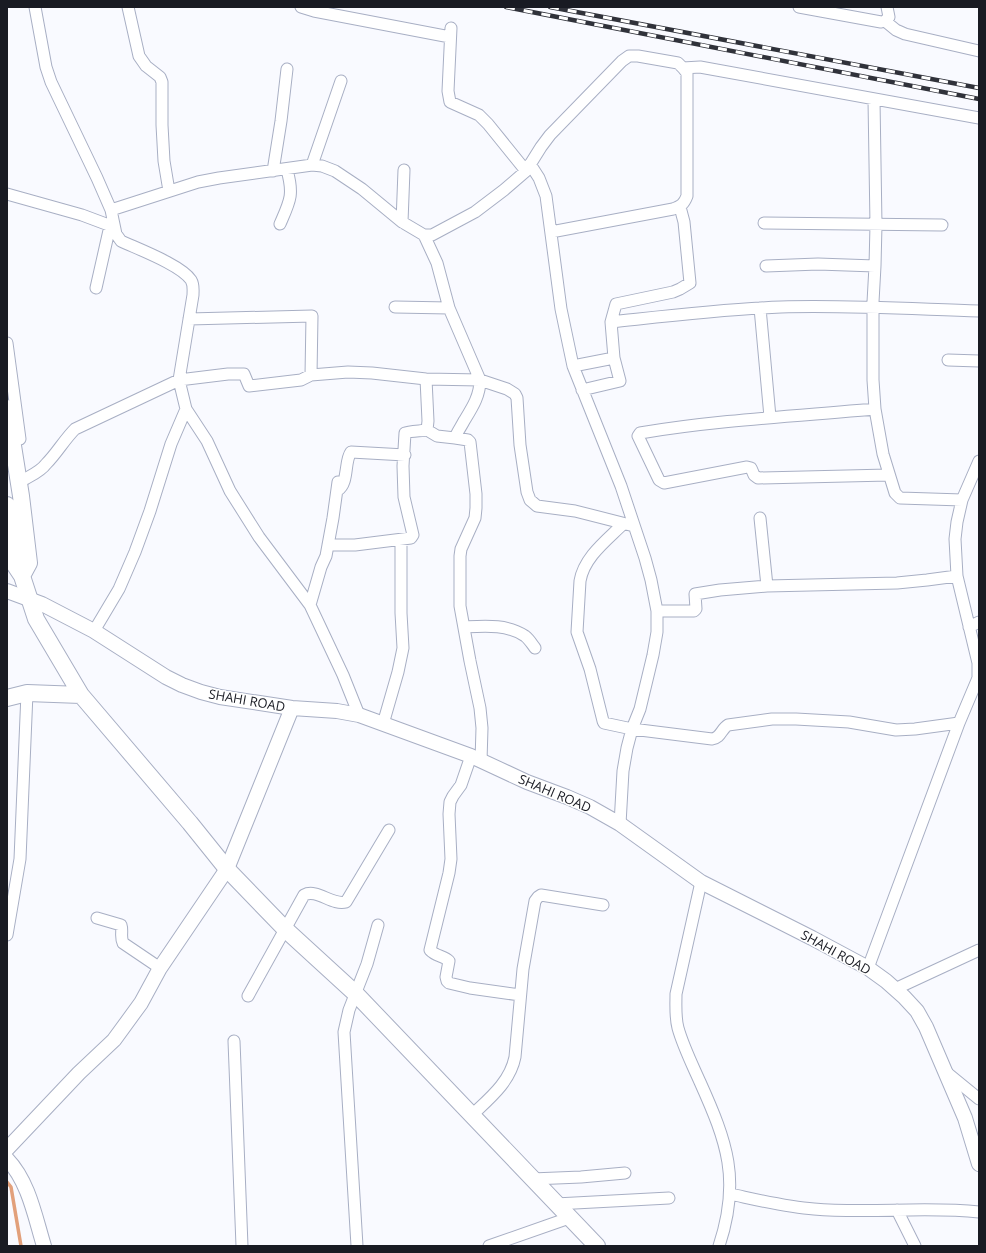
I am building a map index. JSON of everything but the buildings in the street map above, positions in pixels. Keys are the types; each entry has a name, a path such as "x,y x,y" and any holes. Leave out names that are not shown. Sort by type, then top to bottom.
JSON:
{"main road":[{"path":"7,408 21,496 18,534 18,564 36,619 81,694 190,823 227,870 285,929 356,994 597,1246"},
{"path":"7,505 18,534"},
{"path":"7,698 27,693 81,694"}],"street":[{"path":"35,7 46,67 51,82 111,210 112,226 96,288"},
{"path":"128,7 139,56 146,66 160,77 162,82 164,161 169,191"},
{"path":"301,7 451,32 448,91 450,102 479,115 539,178 546,196 561,309 574,366 582,390 622,486 629,525 651,580 657,611 657,632 653,655 640,709 632,729 627,748 623,771 620,824"},
{"path":"799,7 873,22 885,21 889,17 887,7"},
{"path":"885,21 896,30 905,34 979,51"},
{"path":"111,210 198,182 273,170 287,170 312,165 322,166 335,171 362,189 402,222 424,235 432,235 475,212 504,190 528,167 550,135 622,61 629,56 638,56 678,63 687,73 687,196 684,202 680,207 673,209 551,232"},
{"path":"684,68 700,67 979,118"},
{"path":"273,170 281,121 286,69"},
{"path":"312,165 341,81"},
{"path":"874,100 876,225 873,306 873,380 875,410 888,475 895,493 900,498 962,500"},
{"path":"280,224 291,195 291,187 287,170"},
{"path":"402,222 404,170"},
{"path":"7,194 75,213 112,226 121,241 176,267 191,280 194,287 179,380 186,409 207,441 230,491 259,537 310,605 343,675 359,715"},
{"path":"582,390 620,381 614,358 611,322 616,304 673,292 690,283 684,222 680,207"},
{"path":"764,223 942,225"},
{"path":"424,235 437,263 449,308 480,380 480,388 476,401 456,438"},
{"path":"766,266 818,264 875,266"},
{"path":"611,322 760,308 873,306 979,310"},
{"path":"395,307 449,308"},
{"path":"760,308 770,417"},
{"path":"189,319 312,316 311,375"},
{"path":"7,343 34,553 18,564"},
{"path":"574,366 614,358"},
{"path":"948,360 979,361"},
{"path":"25,479 46,465 67,436 75,429 179,380 228,374 244,374 250,386 301,380 311,375 348,372 426,379 480,380 507,389 515,394 517,398 522,461 527,492 530,500 534,504 537,506 575,511 629,525"},
{"path":"426,379 427,430"},
{"path":"94,631 119,589 135,552 150,511 171,444 186,409"},
{"path":"875,410 770,417 669,428 640,433 638,436 659,480 664,483 748,467 751,468 754,475 758,478 888,475"},
{"path":"328,545 355,544 411,538 412,535 404,498 403,466 405,455 405,433 407,431 414,432 427,430 438,436 468,440 470,442 476,494 475,518 463,544 460,556 460,606 480,708 482,728 476,758 450,802 449,814 451,859 430,950 434,954 449,961 446,977 449,983 470,988 520,995"},
{"path":"310,605 321,567 326,556 338,486 342,488 348,466 349,455 351,452 405,455"},
{"path":"868,968 959,723 978,678 978,663 957,576 955,539 962,500 979,461"},
{"path":"760,518 767,586"},
{"path":"629,525 605,541 585,565 581,573 580,581 580,603 576,628 590,670 603,721 607,725 712,739 719,736 728,725 772,719 822,720 896,730 959,723"},
{"path":"383,724 398,672 403,648 401,613 401,540"},
{"path":"657,611 694,611 696,609 696,594 767,586 897,583 957,576"},
{"name":"SHAHI ROAD","path":"7,591 29,599 94,631 166,677 201,692 220,697 292,708 359,715 476,758 527,782 590,807 620,824 701,882 868,968 895,989 917,1011 926,1027 965,1118 979,1164"},
{"path":"969,626 979,622"},
{"path":"464,627 492,626 504,628 526,637 535,648"},
{"path":"7,935 20,859 27,693"},
{"path":"7,1149 79,1073 114,1040 141,1003 160,968 227,870 292,708"},
{"path":"248,996 302,898 307,893 340,903 346,902 389,830"},
{"path":"701,882 676,994 676,1010 678,1028 692,1065 717,1122 725,1147 730,1172 728,1213 719,1246"},
{"path":"472,1115 505,1082 513,1068 523,969 535,901 542,895 603,905"},
{"path":"96,918 121,925 123,943 160,968"},
{"path":"357,1246 344,1032 346,1019 367,964 378,926"},
{"path":"895,989 979,950"},
{"path":"234,1041 242,1246"},
{"path":"946,1072 979,1099"},
{"path":"7,1160 14,1168 30,1199 44,1246"},
{"path":"532,1179 625,1173"},
{"path":"730,1194 772,1203 815,1209 946,1210 979,1212"},
{"path":"556,1204 669,1198"},
{"path":"897,1210 915,1246"},
{"path":"489,1246 569,1218"}],"waterway":[{"path":"7,1182 11,1187 21,1246"}],"railway":[{"path":"506,7 979,99"},
{"path":"550,7 979,88"}]}
